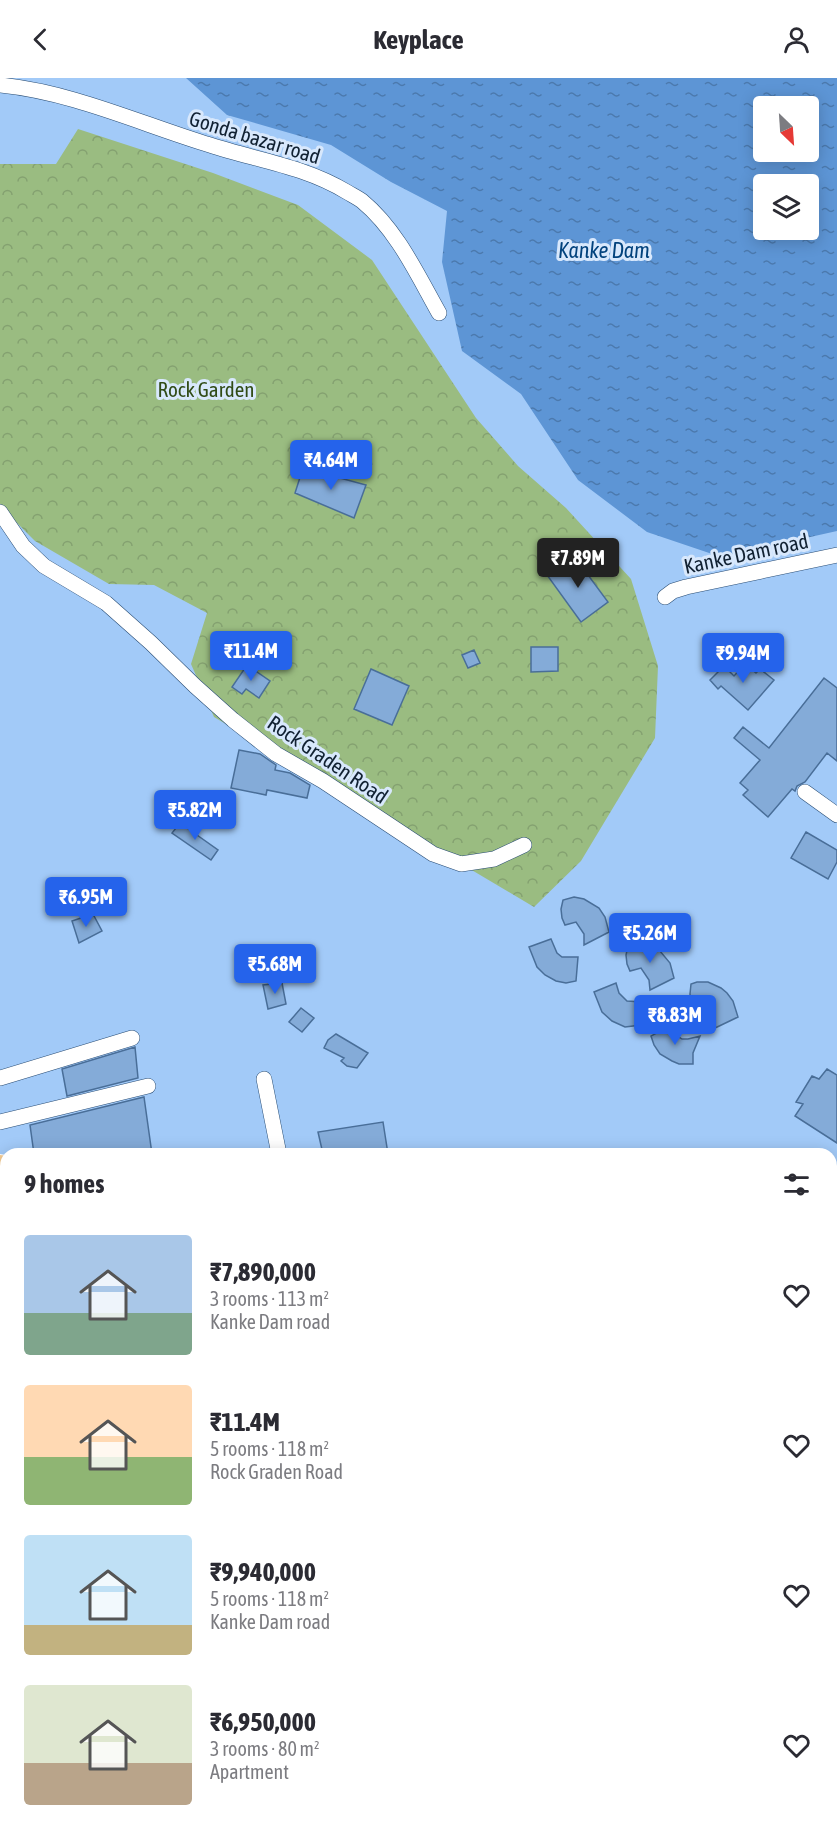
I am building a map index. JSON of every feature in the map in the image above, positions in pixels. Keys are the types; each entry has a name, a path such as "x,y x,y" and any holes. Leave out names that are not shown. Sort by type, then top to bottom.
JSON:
{"street":[{"name":"Gonda bazar road","path":"0,85 55,95 95,106 218,148 303,170 334,184 362,201 394,235 439,313"},
{"name":"Rock Graden Road","path":"0,512 23,546 44,566 106,603 233,720 276,754 322,781 433,854 461,864 494,859 524,845"},
{"name":"Kanke Dam road","path":"665,597 673,591 686,587 837,555"},
{"path":"805,792 837,815"},
{"path":"0,1078 132,1038"},
{"path":"264,1079 278,1148"},
{"path":"0,1122 148,1086"}],"green space":[{"name":"Rock Garden","path":"78,129 213,173 298,205 372,260 476,418 518,466 566,508 631,579 658,666 655,738 581,861 534,907 214,717 191,664 207,613 154,585 109,584 35,541 0,506 0,164 56,164"}],"water":[{"name":"Kanke Dam","path":"186,78 837,78 837,531 721,557 647,532 578,480 521,394 462,351 442,262 447,211 391,182 331,145 227,115"}],"building":[{"path":"303,468 366,485 354,518 295,493"},
{"path":"574,556 608,602 581,622 547,575"},
{"path":"531,647 558,647 558,671 531,672"},
{"path":"474,650 480,663 468,668 462,655"},
{"path":"745,664 756,673 760,669 774,680 748,710 721,686 718,689 710,680 724,666 734,676"},
{"path":"247,665 270,681 259,698 246,689 242,694 232,687"},
{"path":"371,669 409,686 392,725 354,709"},
{"path":"824,678 837,688 837,761 827,753 805,782 797,786 795,791 792,789 768,817 743,795 748,790 740,783 760,760 734,738 743,727 769,748"},
{"path":"239,750 260,754 276,765 275,770 290,773 310,785 307,798 267,790 266,795 231,788"},
{"path":"180,823 218,850 211,860 172,833"},
{"path":"806,832 837,850 837,862 828,879 791,858"},
{"path":"574,897 584,899 599,908 605,917 609,932 584,945 584,934 576,922 565,925 562,918 563,900"},
{"path":"93,914 102,931 79,943 72,921"},
{"path":"551,939 557,953 562,957 578,957 576,981 566,983 556,981 537,967 529,947"},
{"path":"645,944 660,951 670,963 674,978 650,990 649,980 641,968 630,971 627,964 628,946"},
{"path":"708,982 727,993 733,1001 738,1017 713,1029 713,1018 704,1006 693,1009 691,984"},
{"path":"282,983 286,1004 268,1009 263,985"},
{"path":"616,983 619,993 627,1001 642,1002 641,1025 625,1027 612,1021 602,1012 594,992"},
{"path":"301,1008 314,1018 302,1032 289,1022"},
{"path":"671,1025 676,1035 682,1039 700,1036 693,1053 693,1064 679,1064 672,1061 660,1054 654,1045 651,1036"},
{"path":"336,1034 368,1053 357,1068 347,1066 341,1061 344,1058 324,1048 328,1040"},
{"path":"135,1047 138,1078 67,1096 62,1069"},
{"path":"827,1069 837,1075 837,1143 795,1116 803,1104 796,1102 812,1076 819,1079"},
{"path":"144,1097 151,1148 33,1148 30,1125"},
{"path":"383,1122 387,1148 322,1148 318,1132"}]}
